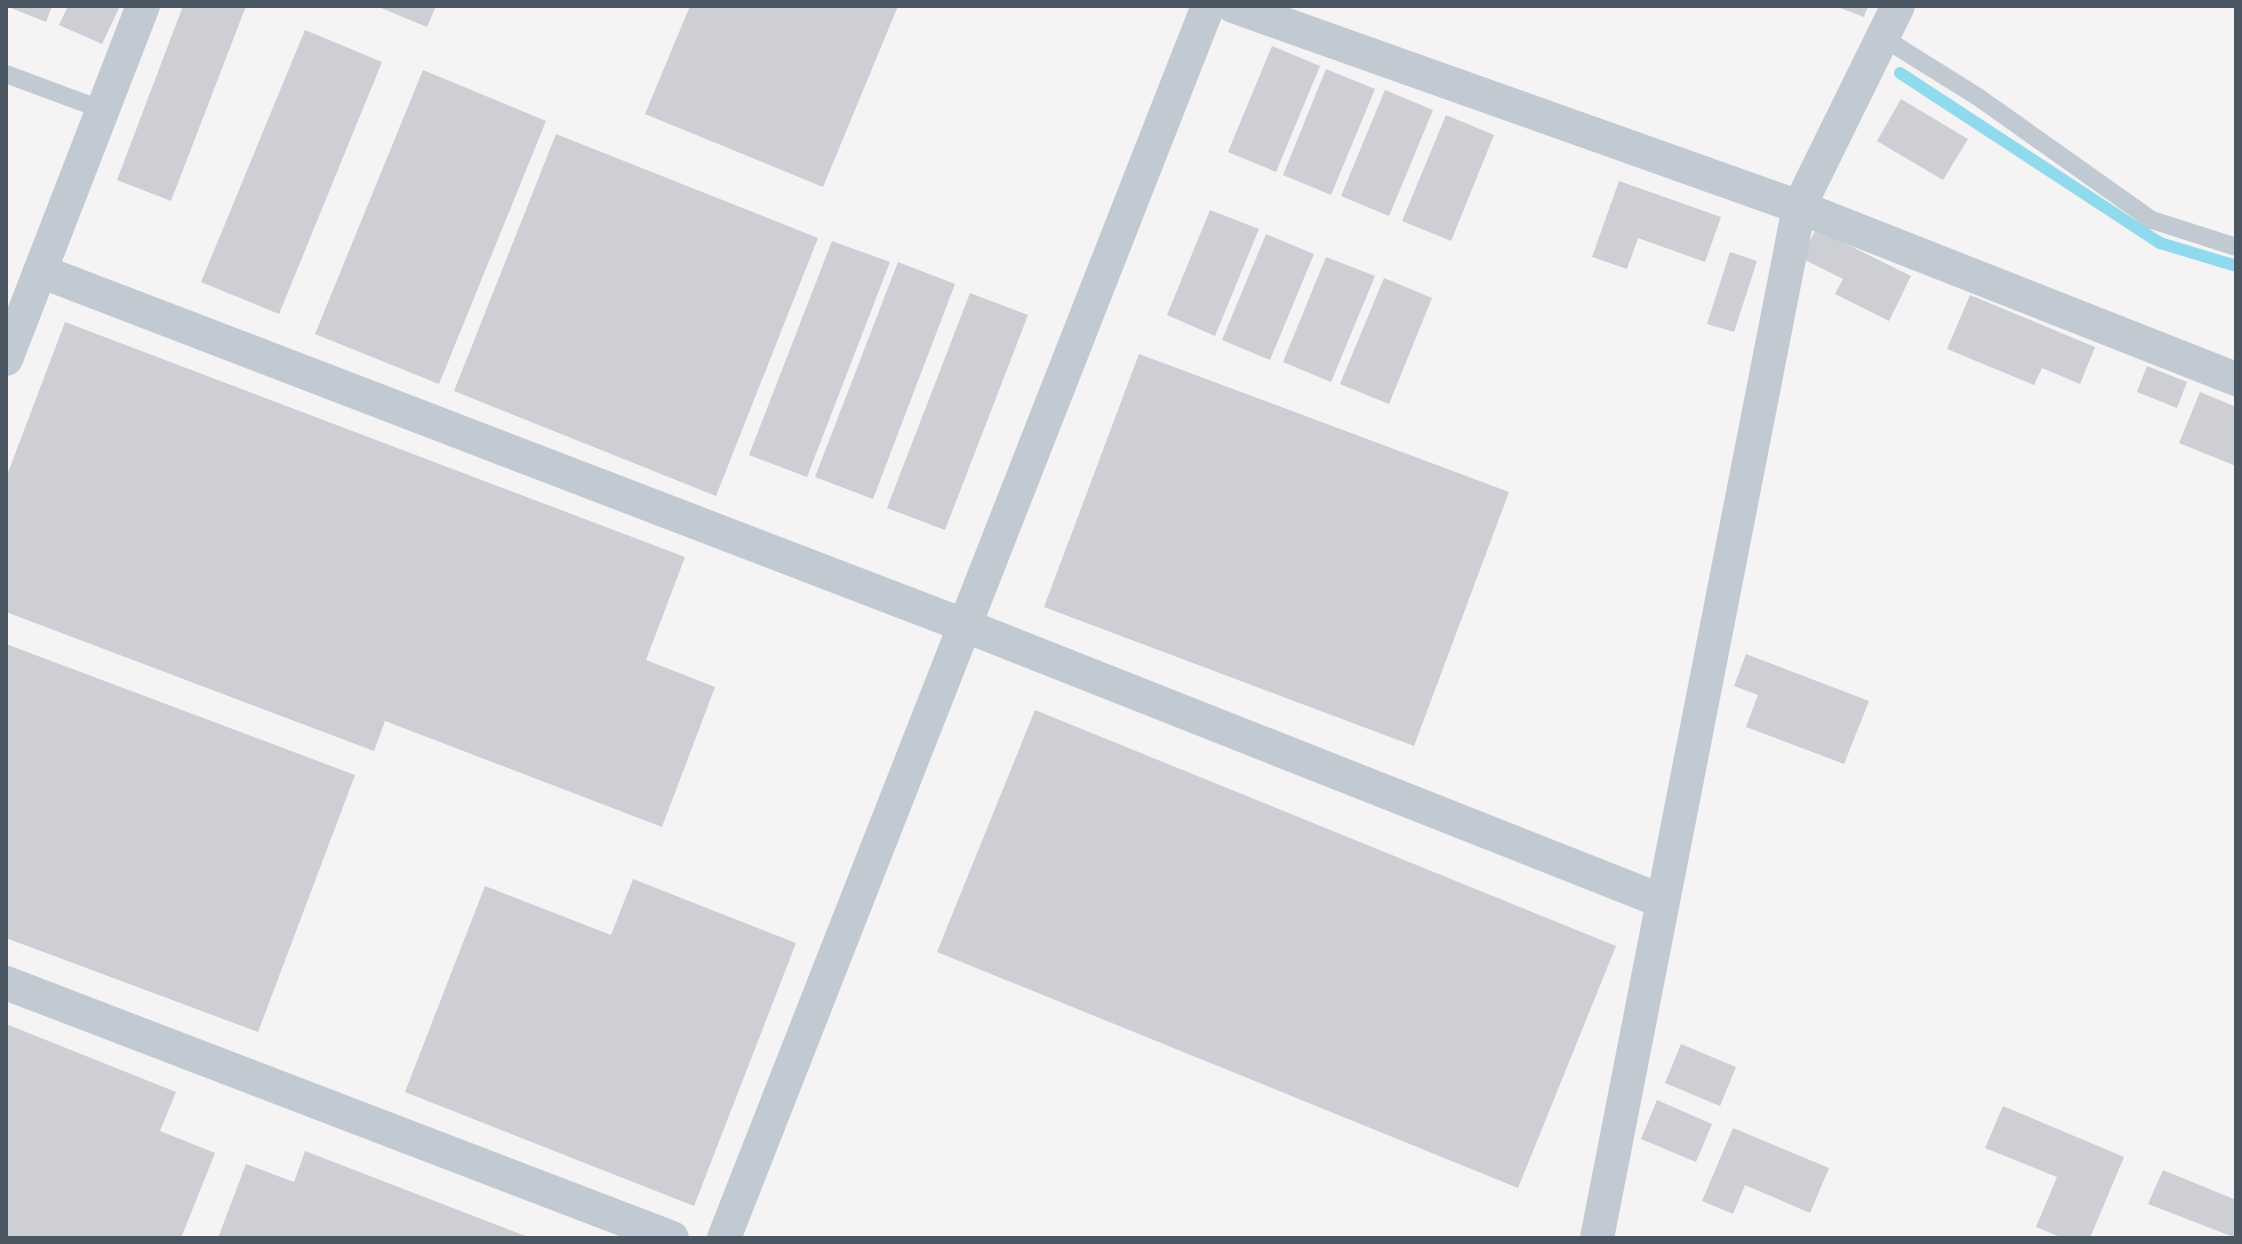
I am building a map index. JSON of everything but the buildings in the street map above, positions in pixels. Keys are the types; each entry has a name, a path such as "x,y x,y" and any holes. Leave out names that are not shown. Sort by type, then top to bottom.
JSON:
{"street":[{"path":"6,359 143,6"},
{"path":"724,1238 1208,6"},
{"path":"1233,6 1799,207 2236,379"},
{"path":"1597,1238 1799,207 1898,6"},
{"path":"40,271 966,626 1662,901"},
{"path":"6,983 672,1238"}],"lane":[{"path":"1882,37 1978,97 2152,220 2236,247"},
{"path":"6,74 103,110"}],"waterway":[{"path":"1900,73 2160,243 2236,266"}]}
